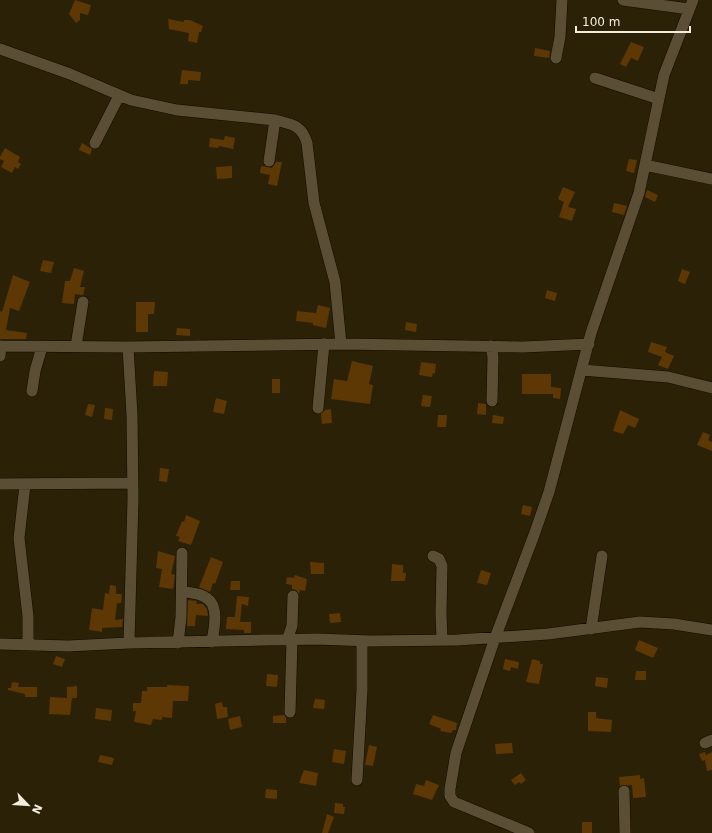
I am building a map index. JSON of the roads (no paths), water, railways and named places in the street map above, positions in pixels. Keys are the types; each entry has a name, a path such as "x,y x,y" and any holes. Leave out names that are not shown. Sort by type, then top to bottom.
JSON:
{"street":[{"path":"556,58 560,37 562,0"},
{"path":"529,833 454,802 450,796 451,778 456,753 486,669 495,638 549,492 560,445 589,344 611,276 630,225 639,193 664,75 691,4 623,0"},
{"path":"0,49 70,74 119,96 177,110 275,120 296,126 304,133 314,203 335,282 341,344"},
{"path":"595,78 658,99"},
{"path":"94,143 119,96"},
{"path":"269,161 275,120"},
{"path":"645,165 712,179"},
{"path":"76,346 83,302"},
{"path":"318,408 324,344"},
{"path":"0,356 0,346 128,347 341,344 523,347 589,344"},
{"path":"491,346 493,357 492,401"},
{"path":"32,391 35,371 42,347"},
{"path":"128,347 132,415 129,643"},
{"path":"582,370 668,377 712,388"},
{"path":"0,484 132,484"},
{"path":"25,484 18,538 28,616 28,645"},
{"path":"178,642 182,592 182,553"},
{"path":"433,556 439,559 442,566 442,640"},
{"path":"591,629 602,556"},
{"path":"182,592 199,595 213,603 216,618 212,642"},
{"path":"290,712 290,640 293,596"},
{"path":"0,644 68,646 129,643 290,640 442,640 495,638 591,629 640,622 674,624 712,630"},
{"path":"357,780 362,641"},
{"path":"624,791 625,833"}]}
